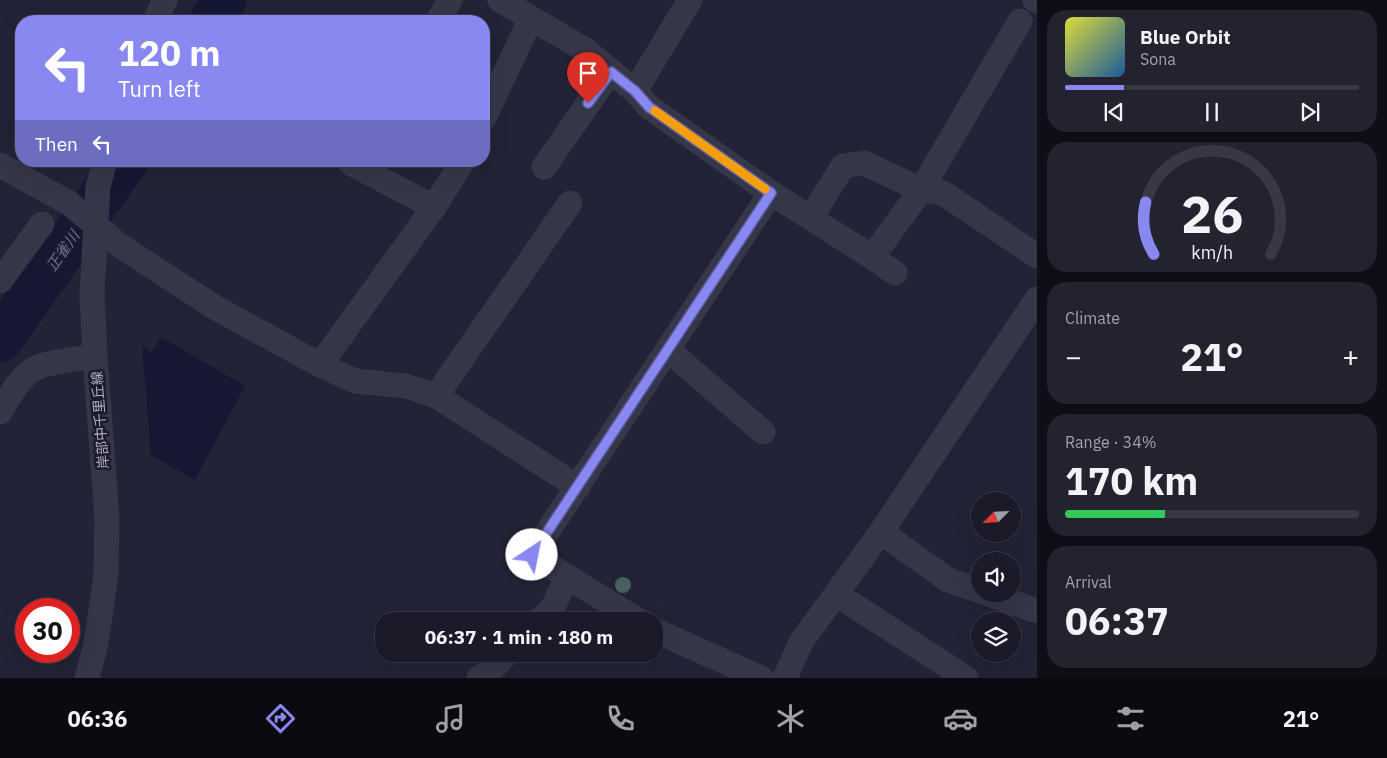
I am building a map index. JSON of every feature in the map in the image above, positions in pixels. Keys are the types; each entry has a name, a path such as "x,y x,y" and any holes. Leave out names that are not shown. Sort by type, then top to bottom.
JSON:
{"street":[{"path":"158,15 166,0"},
{"path":"441,15 450,0"},
{"path":"500,0 584,50 635,91 649,107 771,193 896,273"},
{"path":"635,91 690,0"},
{"path":"490,105 531,18"},
{"path":"872,257 921,190 1020,21"},
{"path":"544,167 611,72"},
{"path":"811,217 843,166 864,163 921,190 943,193 1037,256"},
{"path":"0,165 71,205 97,232 216,308 320,365 355,381 406,386 436,396 578,487"},
{"name":"岸部中千里丘線","path":"87,678 96,644 106,576 107,518 92,294 97,232 98,186 103,167"},
{"path":"358,167 434,207"},
{"path":"320,365 434,207 459,167"},
{"path":"625,612 532,555 771,193"},
{"path":"436,396 570,203"},
{"path":"0,281 42,224"},
{"path":"785,678 800,642 881,532 1037,299"},
{"path":"1011,338 1037,336"},
{"path":"668,350 763,432"},
{"path":"0,412 14,388 34,368 95,356"},
{"path":"881,532 948,580 971,588"},
{"path":"548,612 553,607 567,576"},
{"path":"836,594 966,678"},
{"path":"1011,602 1037,611"},
{"path":"663,634 761,678"},
{"path":"479,678 499,662"}],"shaded area":[{"path":"161,337 245,386 195,480 151,455 142,346 152,352"}],"waterway":[{"name":"正雀川","path":"215,15 224,0"},
{"name":"正雀川","path":"0,340 122,167"}],"slow traffic":[{"path":"655,111 765,189"}],"route":[{"path":"532,555 771,193 649,107 635,91 611,72 588,103"}]}
